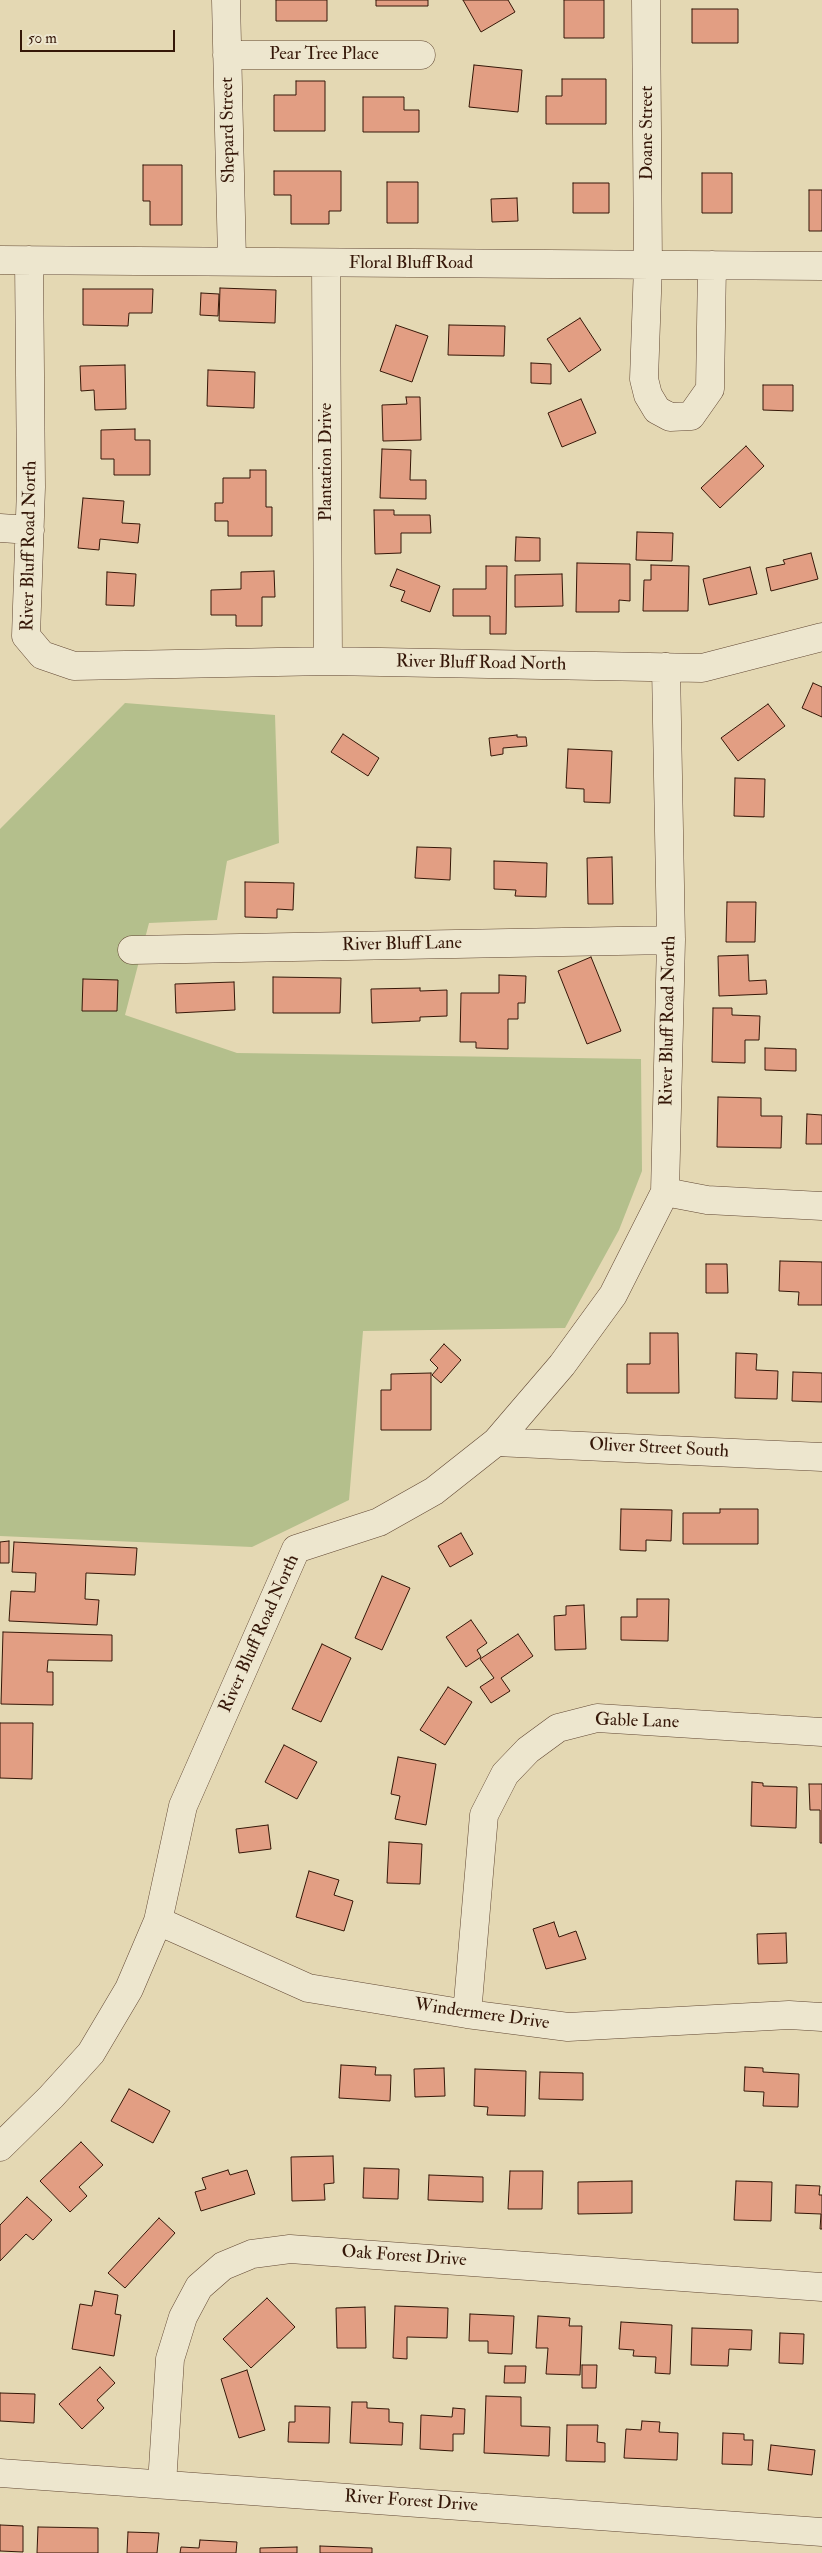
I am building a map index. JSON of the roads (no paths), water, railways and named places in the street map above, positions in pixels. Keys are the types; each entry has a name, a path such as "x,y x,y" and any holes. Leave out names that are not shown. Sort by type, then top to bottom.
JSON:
{"street":[{"name":"Shepard Street","path":"226,0 232,260"},
{"name":"Doane Street","path":"646,0 648,266 644,379 648,395 657,410 670,417 681,418 691,416 710,389 712,266"},
{"name":"Pear Tree Place","path":"227,55 421,55"},
{"name":"Floral Bluff Road","path":"0,260 160,262 232,260 326,263 822,266"},
{"name":"River Bluff Road North","path":"0,2147 51,2097 90,2053 130,1989 158,1921 184,1806 296,1549 379,1522 434,1491 496,1442 562,1366 613,1295 665,1192 671,940 666,667 328,661 74,666 42,655 26,636 30,530 29,260"},
{"name":"Plantation Drive","path":"326,263 328,661"},
{"path":"0,528 30,530"},
{"path":"666,667 702,668 822,637"},
{"name":"River Bluff Lane","path":"132,950 671,940"},
{"path":"665,1192 707,1200 822,1206"},
{"name":"Oliver Street South","path":"496,1442 822,1457"},
{"name":"Gable Lane","path":"467,2014 484,1815 505,1774 528,1750 558,1728 596,1718 822,1732"},
{"name":"Windermere Drive","path":"158,1921 308,1988 467,2014 568,2027 789,2015 822,2017"},
{"name":"Oak Forest Drive","path":"162,2484 170,2359 183,2316 199,2288 223,2266 252,2254 290,2249 822,2287"},
{"name":"River Forest Drive","path":"0,2473 822,2532"}]}
